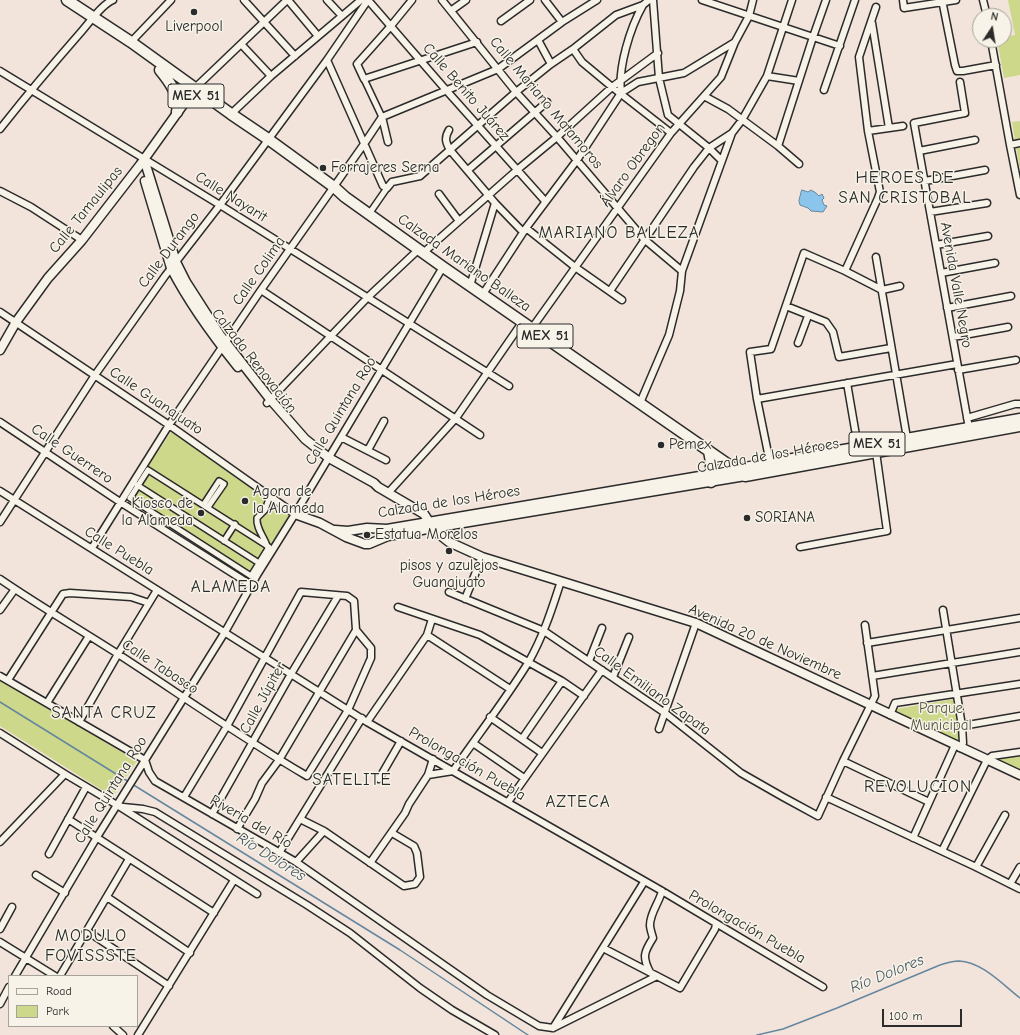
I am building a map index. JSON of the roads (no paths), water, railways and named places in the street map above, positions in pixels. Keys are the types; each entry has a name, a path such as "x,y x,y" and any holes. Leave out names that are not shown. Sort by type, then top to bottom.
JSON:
{"main road":[{"name":"MEX 51","path":"67,0 102,28 160,70 231,114 267,141"},
{"name":"MEX 51","path":"92,19 131,42 193,91 267,141"},
{"path":"102,28 126,42 131,42"},
{"path":"160,70 169,81 175,93 178,106 177,112"},
{"name":"Calzada Mariano Balleza","path":"267,141 420,251 523,321 744,476"},
{"name":"Calzada de los Héroes","path":"735,470 906,438 968,423 1020,418"},
{"name":"Calzada de los Héroes","path":"744,476 1020,426"},
{"path":"709,451 711,478"}],"street":[{"path":"0,129 31,89 92,19 108,2 113,0"},
{"path":"131,42 171,0"},
{"path":"244,0 295,56"},
{"path":"193,91 288,0 318,36"},
{"path":"327,0 342,16"},
{"path":"231,114 272,76 361,0"},
{"name":"Calle Benito Juárez","path":"368,0 390,27 545,201"},
{"name":"Calle Durango","path":"0,522 95,375 174,265 327,60 368,0"},
{"path":"388,142 382,116 357,64 412,0"},
{"name":"Calle Mariano Matamoros","path":"442,0 452,10 516,92 618,207 644,240 682,271"},
{"path":"452,10 466,0"},
{"path":"501,21 530,0"},
{"path":"545,0 562,22"},
{"path":"382,116 498,69 588,2 597,0"},
{"path":"369,214 392,182 420,176 550,64 573,49 616,15 643,5 649,0"},
{"path":"653,0 659,78 668,115 709,148 721,160"},
{"path":"702,0 840,46"},
{"name":"Álvaro Obregon","path":"532,328 671,133 721,77 735,42 749,16 753,0"},
{"path":"640,403 669,335 680,291 682,271 721,160 732,133 742,120 767,76 792,0"},
{"path":"778,146 826,0"},
{"path":"824,90 855,0"},
{"path":"903,0 904,8 956,0"},
{"path":"942,1 957,71 996,65"},
{"path":"621,93 620,82 626,47 635,19 643,5"},
{"path":"845,271 880,192 868,130 859,57 876,7"},
{"path":"871,21 889,128"},
{"path":"538,40 550,64"},
{"path":"364,79 476,42"},
{"path":"483,294 525,230 576,160 621,93 638,82 684,73 735,42"},
{"path":"241,44 272,76"},
{"path":"993,48 1020,195"},
{"path":"573,49 582,62 671,133"},
{"path":"269,401 368,298 420,251 459,221 557,137 612,87 658,53"},
{"path":"327,60 383,186 388,188"},
{"name":"Calle Nayarit","path":"0,71 31,89 142,162 220,205 509,386"},
{"path":"767,76 799,81"},
{"name":"Avenida Valle Negro","path":"960,82 965,113 914,123 968,423"},
{"name":"Calle Tamaulipas","path":"0,350 16,322 48,278 82,240 142,162 193,91"},
{"path":"704,96 728,109 778,146 799,164"},
{"path":"468,170 547,102"},
{"name":"Calle Colima","path":"92,548 120,502 136,484 169,425 223,344 333,189 382,116"},
{"path":"868,130 903,126"},
{"path":"449,130 446,134 446,142 450,150 495,203 525,230 622,300"},
{"path":"610,291 694,167 709,148 732,133"},
{"path":"919,151 975,140"},
{"path":"1010,145 1020,143"},
{"name":"Calzada Renovación","path":"142,162 174,265 185,292 223,344 302,443 372,488 378,488 424,514 431,525"},
{"path":"925,181 985,170"},
{"path":"0,191 31,207 82,240"},
{"path":"439,194 459,221"},
{"path":"470,286 495,203"},
{"path":"930,212 987,203"},
{"path":"936,245 988,236"},
{"path":"770,463 756,399 750,352 771,349 804,253 845,271 882,290 900,286"},
{"path":"876,257 906,438"},
{"path":"941,273 995,264"},
{"name":"Calle Quintana Roo","path":"16,975 138,768 145,760 225,632 251,586 443,267"},
{"path":"261,290 480,435"},
{"path":"947,308 1011,296"},
{"path":"786,306 826,322 833,332 839,357 891,348"},
{"name":"Calle Guanajuato","path":"0,312 169,425 295,514"},
{"path":"798,343 808,316"},
{"path":"388,493 456,418 523,321"},
{"path":"953,337 1008,327"},
{"path":"756,399 896,374 1016,360"},
{"path":"847,383 858,447"},
{"path":"968,423 1015,404 1020,404"},
{"path":"1010,420 1020,415"},
{"path":"368,450 384,421"},
{"name":"Calle Guerrero","path":"0,422 120,502 251,586"},
{"path":"341,437 386,460"},
{"path":"800,547 887,531 876,452"},
{"path":"268,546 148,470 136,484 130,498 251,576 269,547 260,532 256,518 265,510 270,496"},
{"name":"Calzada de los Héroes","path":"711,478 735,470"},
{"name":"Calzada de los Héroes","path":"335,530 348,531 362,529 387,529 431,525 711,478 744,476"},
{"path":"136,484 259,563"},
{"name":"Calle Puebla","path":"0,492 225,632"},
{"path":"295,514 335,530"},
{"path":"224,541 235,524"},
{"name":"Calzada de los Héroes","path":"335,530 346,537 365,544 372,543 388,536 431,525"},
{"name":"Avenida 20 de Noviembre","path":"431,525 449,542 482,556 696,623 1020,775"},
{"path":"360,543 358,532 362,529"},
{"path":"371,529 374,533 375,539 372,543"},
{"path":"248,533 260,532"},
{"path":"464,599 482,556"},
{"name":"Calle Tabasco","path":"0,579 118,654 279,760 307,776 348,710"},
{"path":"428,775 453,771 510,689 528,662 544,631 561,581"},
{"path":"0,610 15,589"},
{"path":"79,722 157,590"},
{"path":"184,797 227,726 301,592 347,596 354,601 356,630 279,760 262,782 255,799 238,829"},
{"name":"Calle Emiliano Zapata","path":"448,592 544,631 665,713 741,773 818,816 826,797"},
{"path":"8,680 50,612 63,594 70,593 131,597 149,603"},
{"name":"Calle Júpiter","path":"212,814 291,674 338,596"},
{"path":"398,607 480,635 562,681 584,696"},
{"path":"913,838 929,802 958,747 963,743 962,726 943,610"},
{"path":"867,642 1020,618"},
{"path":"279,853 365,720 427,635 432,619"},
{"path":"659,729 696,623"},
{"path":"865,625 875,696 826,797 1020,889"},
{"path":"589,661 602,628"},
{"path":"348,710 371,658 371,648 356,630"},
{"name":"Prolongación Puebla","path":"225,632 348,710 662,891 823,987"},
{"path":"427,635 510,689"},
{"path":"47,703 88,636"},
{"path":"613,677 629,637"},
{"path":"872,676 1020,652"},
{"path":"508,802 602,670"},
{"path":"0,676 145,760"},
{"path":"522,738 562,681"},
{"path":"890,715 895,703 1020,684"},
{"path":"962,726 1020,716"},
{"path":"490,717 542,753"},
{"path":"0,733 257,894"},
{"path":"379,779 401,741"},
{"path":"472,743 524,778"},
{"path":"942,851 987,760 992,756 1020,752"},
{"name":"Riveria del Río","path":"145,760 149,772 155,781 296,862 487,995 539,1026 553,1028"},
{"path":"370,863 392,833 428,775 433,760"},
{"path":"843,762 929,802"},
{"path":"0,842 65,774"},
{"path":"49,854 86,787"},
{"path":"117,805 123,807 143,808 155,812 344,929 445,1006 495,1035"},
{"path":"976,867 1005,815"},
{"path":"68,819 214,913"},
{"path":"300,819 324,832 404,886 415,884 420,877 416,850 414,846 392,833"},
{"path":"296,862 324,832"},
{"path":"61,975 129,858"},
{"path":"1010,884 1020,868"},
{"path":"36,875 65,893"},
{"path":"138,1035 234,880"},
{"path":"553,1028 644,882"},
{"path":"650,972 645,963 645,951 653,938 650,926 653,912 662,891"},
{"path":"107,897 190,953"},
{"path":"0,929 12,907"},
{"path":"603,948 680,988 715,929 716,924"},
{"path":"87,931 169,986"},
{"path":"0,942 53,975"},
{"path":"553,1028 657,976"},
{"path":"0,1004 8,990"},
{"path":"114,1027 123,1035"}],"water":[{"path":"802,190 808,192 811,190 819,196 822,194 824,198 822,200 824,205 827,206 823,212 811,211 800,205 799,201"}],"waterway":[{"name":"Río Dolores","path":"0,702 129,782"},
{"name":"Río Dolores","path":"132,784 400,950 528,1035"},
{"name":"Río Dolores","path":"757,1035 783,1029 940,965 954,961 967,962 984,969 1020,998"}],"place":[{"name":"Liverpool","path":"194,12"},
{"name":"Forrajeres Serna","path":"323,168"},
{"name":"Pemex","path":"661,445"},
{"name":"Agora de la Alameda","path":"245,501"},
{"name":"Kiosco de la Alameda","path":"201,513"},
{"name":"SORIANA","path":"747,518"},
{"name":"Estatua Morelos","path":"367,535"},
{"name":"pisos y azulejos Guanajuato","path":"449,551"}],"district":[{"name":"HEROES DE SAN CRISTOBAL","path":"905,188"},
{"name":"MARIANO BALLEZA","path":"619,233"},
{"name":"ALAMEDA","path":"231,587"},
{"name":"SANTA CRUZ","path":"104,713"},
{"name":"SATELITE","path":"352,780"},
{"name":"REVOLUCION","path":"918,787"},
{"name":"AZTECA","path":"578,802"},
{"name":"MODULO FOVISSSTE","path":"91,946"}],"park label":[{"name":"Parque Municipal","path":"941,718"}]}
